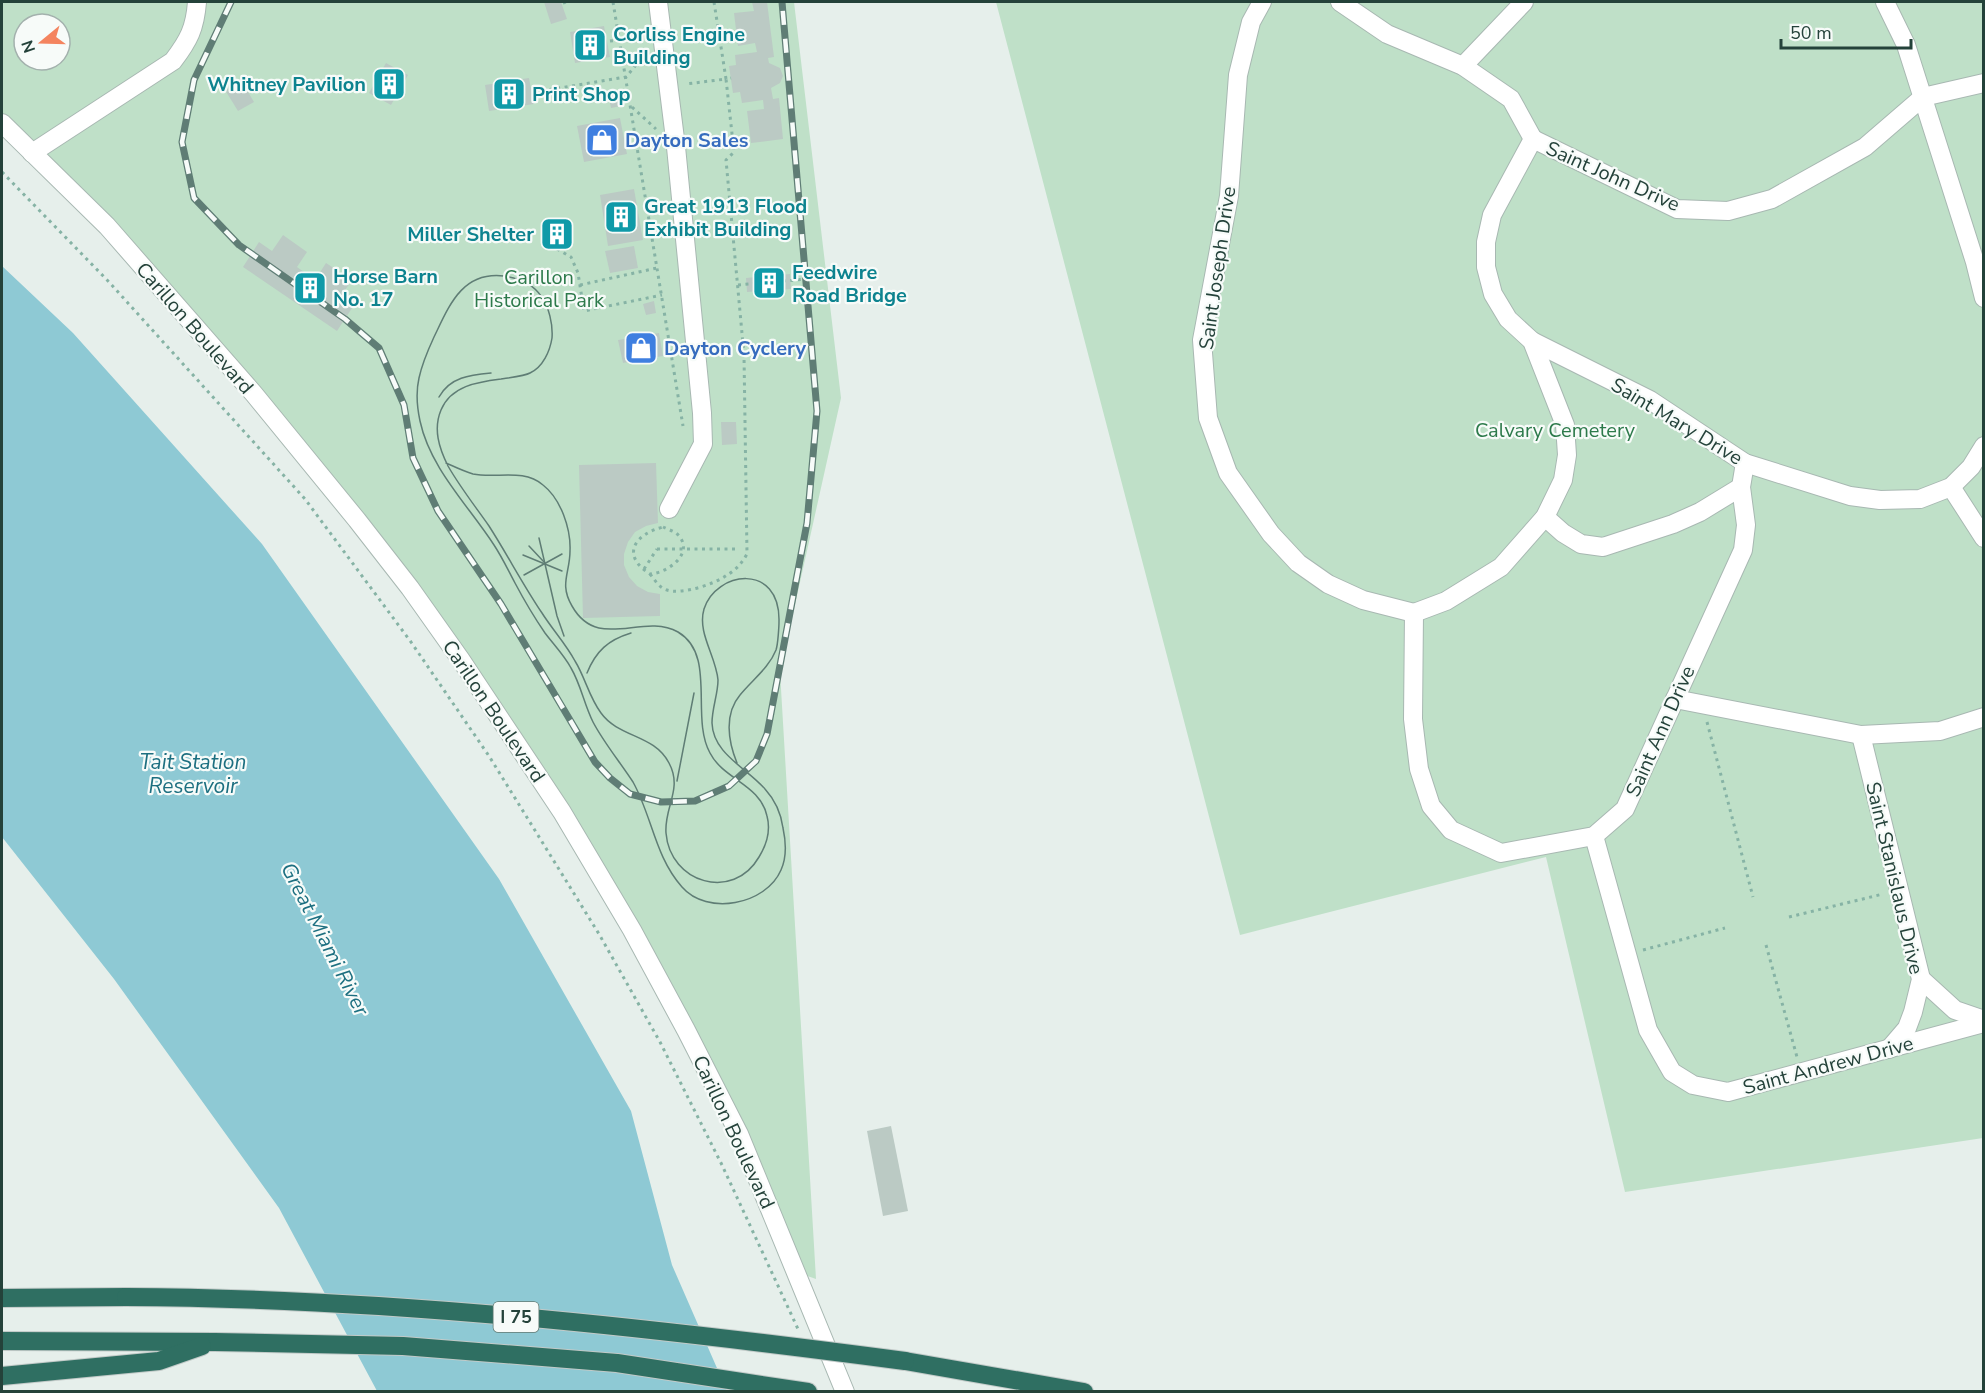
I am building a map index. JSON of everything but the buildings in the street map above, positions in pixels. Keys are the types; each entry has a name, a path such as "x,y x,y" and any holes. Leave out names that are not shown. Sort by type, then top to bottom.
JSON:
{"highway":[{"path":"2,1290 30,1296"},
{"name":"I 75","path":"2,1298 30,1296 210,1297 343,1304 549,1320 714,1336 905,1361 1084,1392"},
{"name":"I 75","path":"2,1341 404,1346 605,1362 808,1392"},
{"path":"2,1376 159,1361 215,1342"}],"street":[{"path":"32,153 173,61 188,41 196,16 196,2"},
{"path":"658,2 676,147 702,412 703,444 669,509"},
{"name":"Saint Joseph Drive","path":"1262,2 1251,22 1238,75 1229,196 1202,340 1208,418 1228,473 1271,534 1298,563 1328,584 1363,600 1414,613"},
{"path":"1340,2 1387,34 1463,66 1511,99 1533,139 1492,215 1486,242 1486,267 1493,294 1508,319 1532,341 1565,425 1567,455 1563,480 1545,517 1501,567 1446,601 1414,613 1413,719 1419,769 1431,806 1450,830 1501,853 1594,836"},
{"path":"1463,66 1524,2"},
{"path":"1885,2 1906,45 1975,262 1983,298"},
{"name":"Saint John Drive","path":"1533,139 1677,209 1728,211 1772,199 1865,147 1923,97 1983,83"},
{"name":"Carillon Boulevard","path":"2,123 106,226 254,394 357,520 410,588 461,660 556,803 632,930 739,1134 845,1392"},
{"name":"Saint Mary Drive","path":"1532,341 1650,400 1745,463 1850,496 1880,500 1920,499 1951,487 1971,467 1983,446"},
{"name":"Saint Ann Drive","path":"1594,836 1625,809 1743,550 1746,525 1740,487 1745,463"},
{"path":"1545,517 1563,533 1581,544 1603,547 1673,524 1700,512 1740,487"},
{"path":"1951,487 1983,538"},
{"path":"1675,699 1862,735 1940,731 1983,717"},
{"name":"Saint Stanislaus Drive","path":"1862,735 1921,979 1913,1012 1906,1028 1889,1049"},
{"name":"Saint Andrew Drive","path":"1594,836 1648,1030 1672,1072 1693,1085 1728,1092 1983,1022"},
{"path":"1921,979 1955,1010 1983,1022"}],"path":[{"path":"613,2 685,434"},
{"path":"650,573 661,573 669,569 681,556 683,544 677,534 663,527 649,530 639,538 634,554 637,562 650,573 659,586 666,590 681,591 706,585 727,576 741,564 747,554 744,355 726,160 734,152 714,2"},
{"path":"535,92 626,77 661,36"},
{"path":"610,41 620,40"},
{"path":"690,84 731,78"},
{"path":"631,106 676,147"},
{"path":"625,135 635,133"},
{"path":"2,172 109,282 305,499 411,642 476,737 599,934 660,1042 722,1165 800,1335"},
{"path":"638,198 646,198"},
{"path":"557,249 571,257 578,273 584,311 662,295"},
{"path":"580,285 657,268"},
{"path":"738,285 807,279"},
{"path":"663,345 670,344"},
{"path":"663,527 669,509"},
{"path":"644,569 657,549 737,549"},
{"path":"1702,705 1753,897"},
{"path":"1789,917 1899,890"},
{"path":"1627,955 1725,928"},
{"path":"1766,945 1801,1073"}],"green space":[{"name":"Carillon Historical Park","path":"2,2 794,2 841,398 780,672 816,1279 796,1272 686,1030 461,660 254,394 2,123"},
{"name":"Calvary Cemetery","path":"996,2 1983,2 1983,1138 1625,1192 1546,857 1240,935"}],"water":[{"name":"Tait Station Reservoir","path":"2,266 73,333 262,544 499,879 631,1111 672,1265 727,1391 377,1391 279,1208 114,979 2,837"}],"tram line":[{"path":"446,463 449,464 456,467 462,470 473,474 527,477 543,485 549,491 560,506 569,533 570,559 566,591 572,606 583,620 594,627 607,629 664,627 678,632 690,642 697,656 700,671 702,722 704,738 710,753 724,770 757,796 767,816 769,827 766,842 759,857 748,871 734,879 719,882 704,881 690,874 679,864 670,850 666,833 674,790 673,772 669,763 655,746 617,727 601,713 571,655 448,466 445,459 442,452 437,424 441,410 451,395 474,384 528,374 539,367 548,353 552,333 548,310 538,292 520,280 504,276 477,279 459,293 445,314 425,357 417,388 420,421 432,455 451,486 497,550 541,627 571,668 593,722 633,782 660,850 673,875 682,887 693,896 706,902 735,903 763,892 781,870 784,860 784,833 775,802 758,781 724,752 714,734 712,717 718,680 703,627 704,609 711,596 721,587 733,581 746,579 759,581 769,589 777,602 779,621 777,647 769,663 735,702 729,728 731,746 737,763"},
{"path":"439,397 449,385 461,378 491,373"},
{"path":"539,538 557,616 564,636"},
{"path":"529,546 544,562"},
{"path":"524,575 562,554"},
{"path":"523,555 562,571"},
{"path":"587,673 594,658 604,647 631,633"},
{"path":"677,781 694,693"}],"railway":[{"path":"231,2 194,80 182,142 194,198 239,245 345,319 379,348 404,405 413,458 438,511 501,604 595,762 630,794 661,802 695,801 729,786 756,761 767,734 807,523 817,411 782,2"}],"place":[{"name":"Corliss Engine Building","path":"590,45"},
{"name":"Whitney Pavilion","path":"389,84"},
{"name":"Print Shop","path":"509,94"},
{"name":"Dayton Sales","path":"602,140"},
{"name":"Great 1913 Flood Exhibit Building","path":"621,217"},
{"name":"Miller Shelter","path":"557,234"},
{"name":"Feedwire Road Bridge","path":"769,283"},
{"name":"Horse Barn No. 17","path":"310,288"},
{"name":"Dayton Cyclery","path":"641,348"}],"water label":[{"name":"Great Miami River","path":"325,939"}]}
